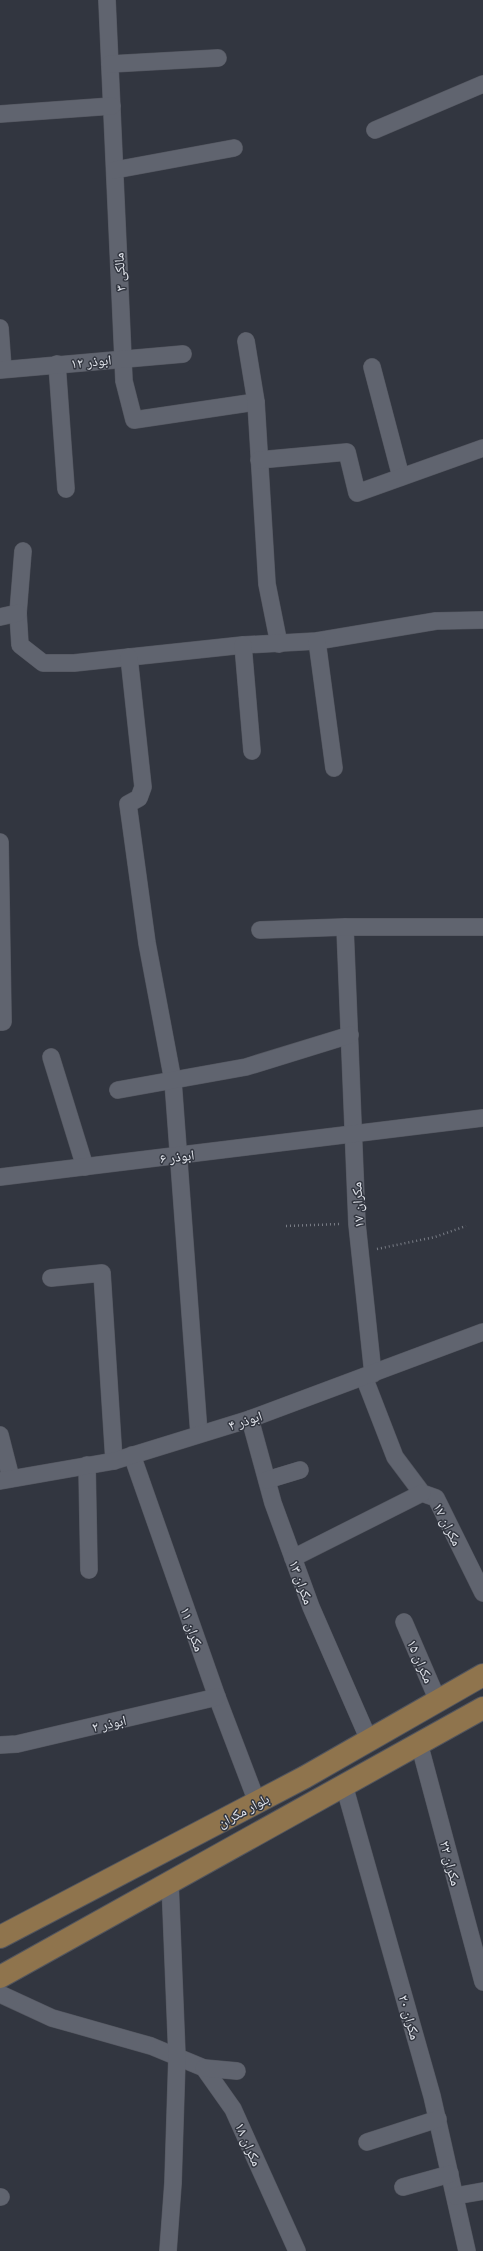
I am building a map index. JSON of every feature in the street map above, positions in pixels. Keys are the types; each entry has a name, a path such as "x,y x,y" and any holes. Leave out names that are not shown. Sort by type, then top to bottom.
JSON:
{"main road":[{"name":"بلوار مکران","path":"0,1937 257,1802 483,1675"},
{"path":"0,1977 483,1708"}],"street":[{"name":"مالکی ۳","path":"107,0 124,381 134,420 256,402"},
{"path":"110,64 218,58"},
{"path":"376,130 483,84"},
{"path":"0,114 112,106"},
{"path":"115,170 234,148"},
{"path":"0,328 2,370"},
{"path":"246,341 256,402 267,584 279,644"},
{"name":"ابوذر ۱۲","path":"2,370 123,358 183,354"},
{"path":"57,364 66,489"},
{"path":"372,367 401,477"},
{"path":"260,460 347,452 357,493 483,448"},
{"path":"23,551 18,613 20,645 43,663 74,663 244,645 317,641 436,621 483,620"},
{"path":"0,617 18,613"},
{"path":"317,641 334,768"},
{"path":"244,645 252,751"},
{"path":"129,657 143,787 139,798 128,804 147,943 173,1080 200,1434"},
{"path":"0,842 3,1022 0,1022"},
{"path":"260,930 345,927 483,927"},
{"name":"مکران ۱۷","path":"345,927 355,1134 357,1224 361,1252 369,1376 395,1457 422,1493 436,1498 483,1593"},
{"path":"118,1090 246,1066 350,1035"},
{"path":"51,1057 84,1167"},
{"name":"ابوذر ۶","path":"0,1177 483,1118"},
{"path":"51,1278 102,1273 114,1461"},
{"name":"ابوذر ۴","path":"6,1479 114,1461 250,1419 369,1376 483,1332"},
{"name":"مکران ۱۳","path":"250,1419 267,1480 311,1607 369,1740"},
{"path":"0,1435 6,1479"},
{"name":"مکران ۱۱","path":"132,1455 217,1698 257,1802"},
{"path":"88,1465 89,1570"},
{"path":"267,1480 300,1470"},
{"path":"293,1558 422,1493"},
{"name":"مکران ۱۵","path":"404,1622 438,1701"},
{"name":"ابوذر ۲","path":"0,1745 17,1744 217,1698"},
{"name":"مکران ۲۲","path":"419,1743 480,1962 483,1982"},
{"name":"مکران ۲۰","path":"344,1785 438,2119 468,2251"},
{"path":"168,2251 173,2183 177,2057 170,1882"},
{"path":"0,1994 52,2018 151,2046 204,2068 237,2071"},
{"name":"مکران ۱۸","path":"204,2068 233,2110 297,2251"},
{"path":"367,2142 438,2119"},
{"path":"403,2187 450,2174"},
{"path":"455,2196 483,2191"}],"path":[{"path":"286,1226 357,1224"},
{"path":"361,1252 435,1237 466,1226"}]}
